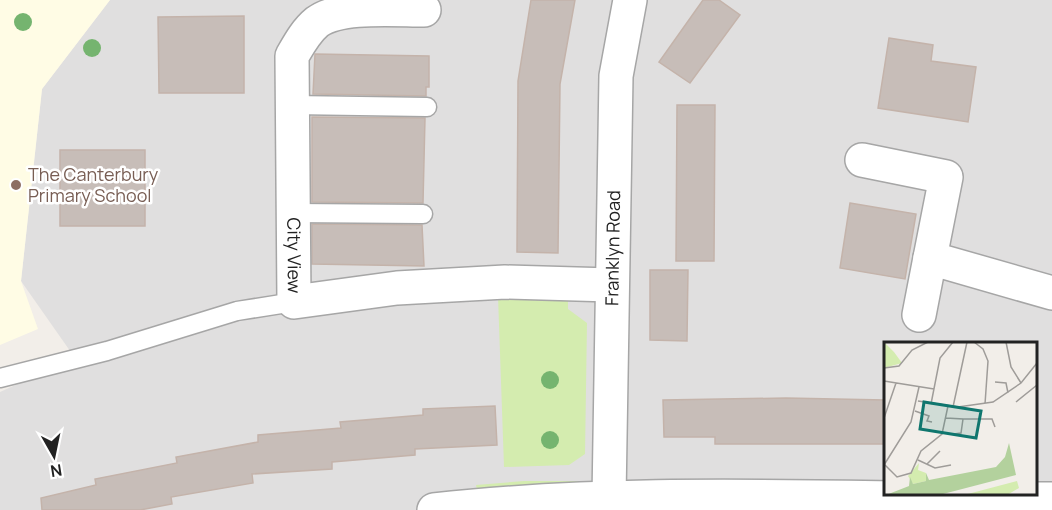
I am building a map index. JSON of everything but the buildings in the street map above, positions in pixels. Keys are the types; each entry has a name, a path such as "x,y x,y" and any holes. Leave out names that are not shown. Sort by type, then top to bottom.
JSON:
{"street":[{"name":"Franklyn Road","path":"609,498 616,76 630,0"},
{"name":"City View","path":"409,6 346,12 317,22 302,38 292,56 294,302 397,288 493,283 611,285"},
{"path":"862,160 946,177 919,315"},
{"path":"930,258 1052,293"},
{"path":"434,510 609,498 790,504 918,505 1052,499"}],"lane":[{"path":"292,105 427,107"},
{"path":"293,213 423,214"},
{"path":"0,378 107,351 237,311 294,302"}],"shaded area":[{"name":"The Canterbury Primary School","path":"0,0 110,0 42,89 21,281 38,329 0,345"},
{"path":"110,0 1052,0 1052,510 0,510 0,392 75,358 21,281 42,89"}],"green space":[{"path":"498,296 568,298 568,309 587,323 585,454 569,465 504,467"},
{"path":"524,481 584,481 565,488 478,494 476,485"}],"place":[{"name":"The Canterbury Primary School","path":"16,185"}]}
